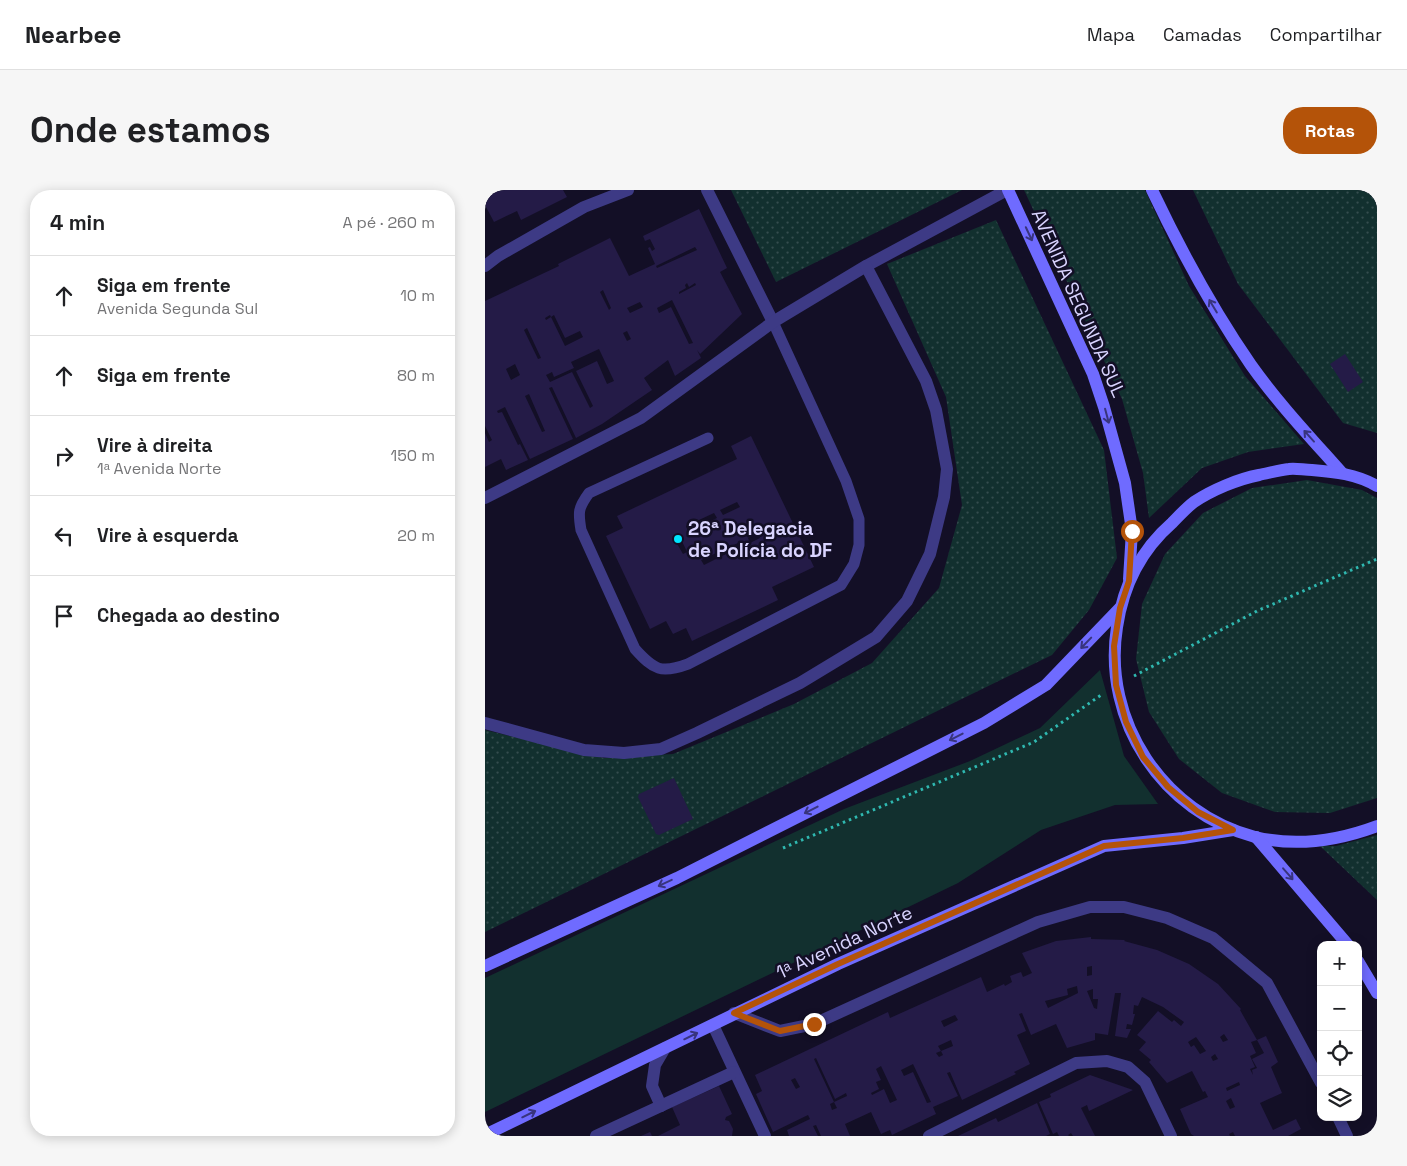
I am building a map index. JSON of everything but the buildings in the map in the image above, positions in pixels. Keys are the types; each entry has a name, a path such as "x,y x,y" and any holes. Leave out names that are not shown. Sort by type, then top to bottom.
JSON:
{"main road":[{"name":"AVENIDA SEGUNDA SUL","path":"1008,190 1093,374 1104,407 1125,483 1132,531 1129,581"},
{"path":"1152,190 1171,231 1213,307 1252,366 1341,473"},
{"path":"1374,482 1341,473 1290,469 1240,479 1194,502 1156,537 1129,581 1120,608 1114,646 1116,685 1126,722 1143,757 1168,787 1198,812 1233,830 1256,837 1288,842 1320,841 1352,836 1377,826"},
{"path":"485,966 677,878 984,723 1046,684 1120,608"},
{"name":"1ᵃ Avenida Norte","path":"485,1135 838,964 1104,846 1183,838 1233,830"},
{"path":"1256,837 1345,941"},
{"path":"1362,968 1377,993"}],"street":[{"path":"485,266 498,256 583,207 628,190"},
{"path":"707,190 773,322"},
{"path":"485,498 641,418 773,322 866,266 1008,190"},
{"path":"485,723 584,750 624,753 661,749 697,734 791,688 825,668 876,637 907,601 930,554 944,497 947,469 937,410 926,381 866,266"},
{"path":"734,1013 780,1031 814,1024 1038,922 1090,907 1124,907 1167,918 1213,938 1267,982 1317,1076"},
{"path":"713,1025 765,1136"},
{"path":"661,1106 652,1086 655,1065 665,1048"},
{"path":"929,1136 1076,1063 1107,1061 1128,1067 1145,1082 1171,1136"},
{"path":"596,1136 734,1072"},
{"path":"1340,1121 1347,1136"}],"lane":[{"path":"708,438 589,493 581,504 578,515 581,530 635,649 647,662 657,668 671,670 688,664 841,585 853,564 859,545 859,519 846,481 773,322"}],"path":[{"path":"777,850 1034,742 1116,685 1257,611 1377,559"}],"green space":[{"path":"731,190 962,190 776,282"},
{"path":"1024,190 1145,190 1189,286 1245,376 1304,444 1248,452 1202,468 1149,518 1143,473 1122,399"},
{"path":"1193,190 1377,190 1377,433 1343,423 1238,284"},
{"path":"996,220 1104,450 1117,558 1089,610 1052,655 485,932 485,730 604,758 673,754 794,704 872,663 939,588 962,505 946,397 887,264"},
{"path":"1307,480 1362,490 1377,498 1377,798 1330,813 1275,812 1222,793 1179,759 1149,712 1136,659 1142,604 1165,554 1203,513 1252,488"},
{"path":"1100,670 1124,756 1158,804 1115,805 1041,830 958,883 485,1112 485,978 844,809 970,761 1040,728"},
{"path":"1377,835 1377,900 1320,846 1336,846"}],"place":[{"name":"26ª Delegacia de Polícia do DF","path":"678,539"}],"route":[{"path":"814,1024 780,1031 734,1013 838,964 1104,846 1183,838 1233,830 1198,812 1168,787 1143,757 1126,722 1116,685 1114,646 1120,608 1129,581 1132,531"}]}
